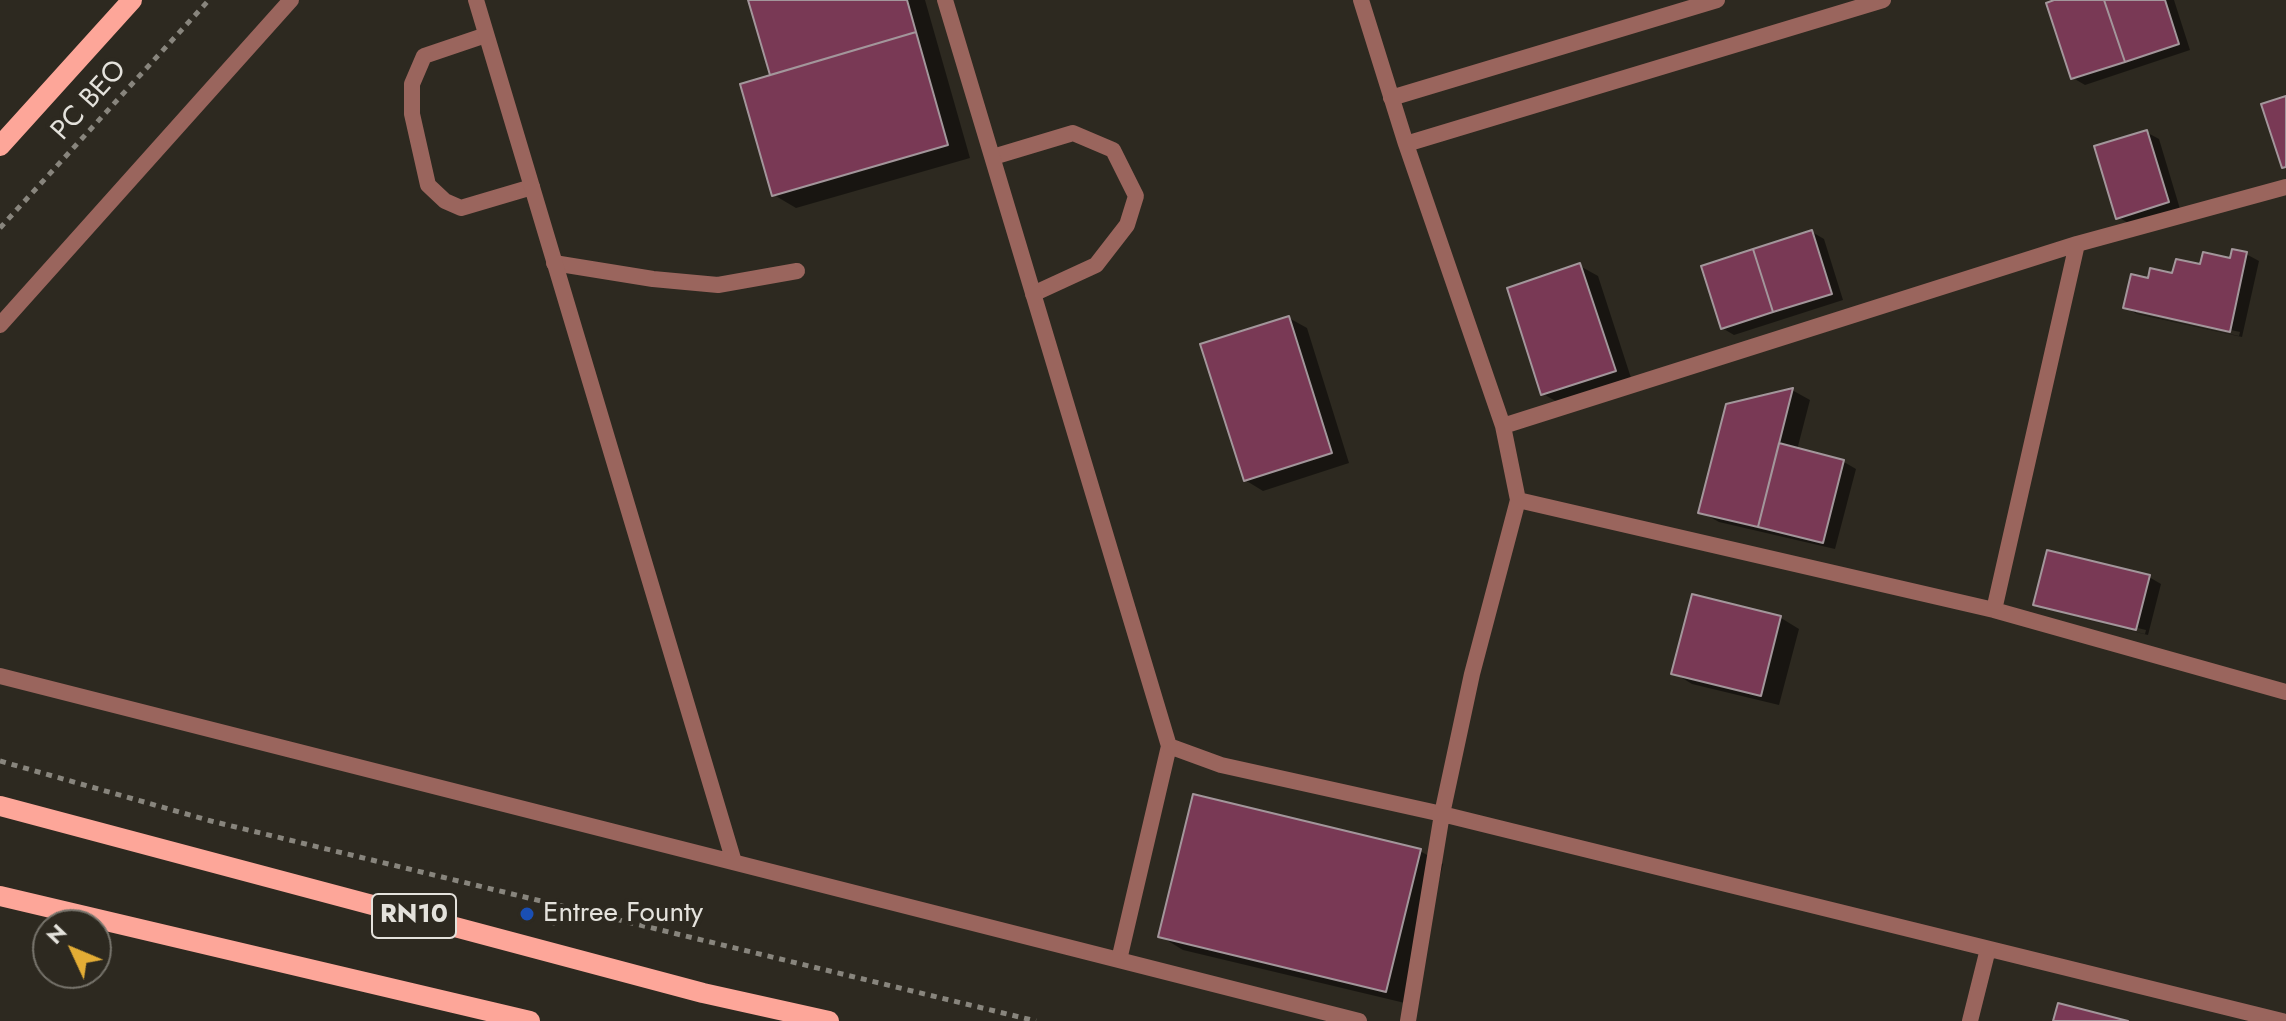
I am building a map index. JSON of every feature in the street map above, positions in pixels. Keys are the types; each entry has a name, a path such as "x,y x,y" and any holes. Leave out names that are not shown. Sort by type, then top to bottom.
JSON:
{"main road":[{"path":"0,146 132,0"},
{"name":"RN10","path":"0,806 703,993 829,1021"},
{"path":"0,896 530,1021"}],"street":[{"path":"0,325 291,0"},
{"path":"476,0 734,862"},
{"path":"945,0 1169,746 1119,960"},
{"path":"1361,0 1406,144 1503,426 1518,500 1472,674 1442,814 1408,1021"},
{"path":"1391,98 1717,0"},
{"path":"1406,144 1883,0"},
{"path":"486,35 424,56 412,84 412,114 428,185 445,201 461,208 532,187"},
{"path":"993,157 1073,133 1113,150 1136,196 1127,225 1096,265 1033,294"},
{"path":"1503,426 2077,244 2286,187"},
{"path":"1994,610 2077,244"},
{"path":"554,263 653,279 718,285 797,271"},
{"path":"1518,500 1994,610 2286,692"},
{"path":"0,676 1359,1021"},
{"path":"1169,746 1221,765 1442,814 2282,1021"},
{"path":"1970,1021 1988,949"}],"path":[{"name":"PC BEO","path":"0,228 209,0"},
{"path":"0,761 226,824 1036,1021"}],"building":[{"path":"748,0 907,0 916,32 770,75"},
{"path":"2054,0 2104,0 2125,62 2071,79 2046,3"},
{"path":"2104,0 2165,0 2179,44 2125,62"},
{"path":"916,32 948,145 772,196 740,84"},
{"path":"2286,96 2286,167 2282,168 2261,104"},
{"path":"2147,130 2169,202 2116,219 2094,146"},
{"path":"1812,230 1832,294 1773,312 1753,249"},
{"path":"1753,249 1773,312 1721,329 1701,266"},
{"path":"2232,249 2247,252 2230,332 2123,308 2131,274 2148,278 2150,268 2172,273 2176,259 2200,264 2203,252 2230,258"},
{"path":"1580,263 1616,371 1541,395 1507,288"},
{"path":"1289,316 1332,453 1244,481 1200,344"},
{"path":"1793,388 1758,527 1698,513 1726,404"},
{"path":"1779,443 1844,460 1823,543 1758,527"},
{"path":"2047,550 2150,575 2136,630 2033,605"},
{"path":"1692,594 1781,616 1761,696 1671,674"},
{"path":"1193,794 1421,849 1386,992 1158,937"},
{"path":"2058,1003 2128,1021 2053,1021"}],"place":[{"name":"Entree Founty","path":"527,914"}]}
